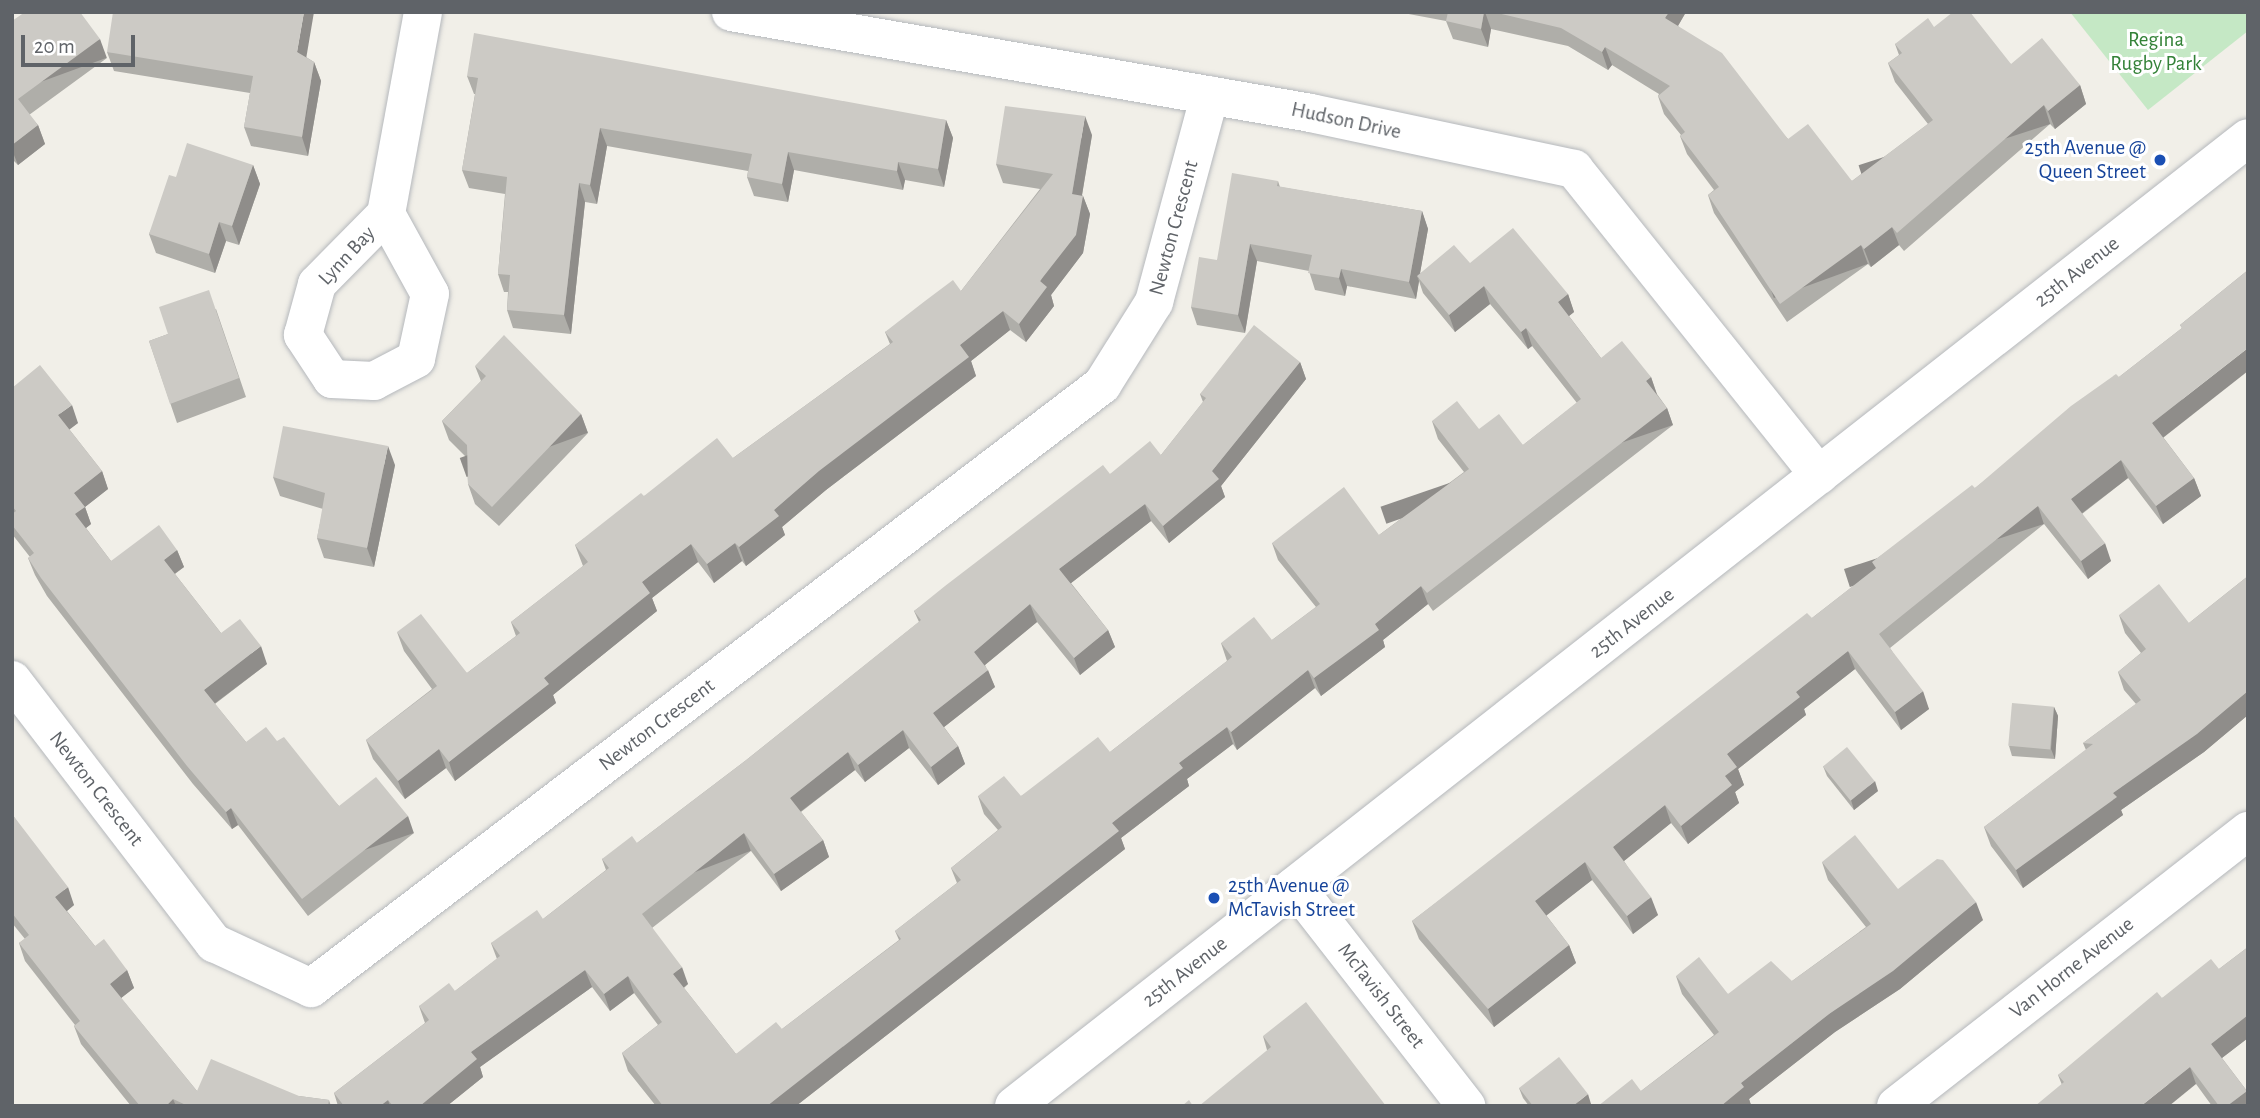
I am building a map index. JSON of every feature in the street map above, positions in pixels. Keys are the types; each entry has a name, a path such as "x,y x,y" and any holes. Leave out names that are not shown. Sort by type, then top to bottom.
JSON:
{"street":[{"name":"Lynn Bay","path":"386,214 423,12"},
{"name":"Hudson Drive","path":"731,12 1210,95 1574,169 1819,475"},
{"name":"Newton Crescent","path":"12,680 214,943 311,988 1102,385 1154,302 1210,95"},
{"name":"25th Avenue","path":"1014,1106 2248,138"},
{"name":"Van Horne Avenue","path":"1896,1106 2248,831"},
{"name":"McTavish Street","path":"1295,886 1466,1106"}],"green space":[{"name":"Regina Rugby Park","path":"2070,12 2248,12 2248,31 2148,110"}],"building":[{"path":"25,12 80,12 100,39 18,99 38,125 12,145 12,21"},
{"path":"113,12 304,12 297,52 314,62 302,137 244,127 253,76 107,52"},
{"path":"1448,12 1484,12 1481,29 1446,21"},
{"path":"1493,12 1669,12 1665,18 1722,53 1788,139 1808,124 1852,181 1933,120 1888,63 1902,53 1895,44 1928,18 1934,27 1953,12 1970,12 2011,64 2042,38 2080,85 2048,111 2044,105 1897,233 1892,227 1864,249 1861,245 1780,304 1708,195 1719,187 1680,136 1685,132 1658,96 1670,86 1605,47 1602,52 1561,28"},
{"path":"474,33 946,120 938,169 898,162 897,171 788,152 782,184 747,177 752,154 600,128 590,185 579,183 564,315 507,310 510,275 498,274 507,177 462,170 478,78 467,76"},
{"path":"1005,106 1085,116 1072,194 1083,196 1076,235 1040,281 1047,287 1019,324 1003,311 960,345 969,357 819,471 774,510 779,516 739,547 735,543 707,564 691,544 642,582 650,593 544,678 549,684 449,762 439,749 398,781 366,740 437,686 397,632 421,614 467,673 520,633 511,622 588,562 575,545 641,493 644,496 717,438 733,458 893,342 885,332 953,280 961,291 1053,174 996,164"},
{"path":"187,143 253,165 232,226 219,222 209,254 149,234 169,175 176,177"},
{"path":"1232,173 1278,181 1277,186 1422,211 1409,282 1341,269 1339,278 1308,273 1312,255 1250,244 1238,315 1191,307 1199,257 1217,260"},
{"path":"1513,228 1568,294 1558,302 1601,358 1622,341 1651,377 1646,381 1667,408 1427,593 1421,586 1375,624 1379,630 1314,678 1308,670 1231,732 1227,727 1179,763 1183,768 1112,823 1119,831 767,1106 663,1106 622,1053 662,1022 628,976 604,994 585,970 471,1052 477,1059 420,1106 393,1106 388,1100 380,1106 344,1106 334,1093 429,1020 419,1006 449,983 455,991 500,956 491,943 537,910 543,919 609,868 602,859 632,836 637,843 745,761 921,620 914,611 945,586 1103,465 1110,474 1150,441 1161,455 1206,398 1200,394 1254,325 1300,362 1212,471 1219,479 1163,526 1145,504 1059,569 1108,630 1074,658 1030,604 974,652 988,670 933,713 958,746 931,767 903,730 858,765 848,752 790,798 823,840 774,874 744,833 642,914 682,967 673,974 736,1054 776,1022 782,1029 901,939 895,931 961,880 951,868 1002,827 978,796 1004,776 1021,796 1098,737 1110,752 1232,657 1221,643 1254,617 1272,640 1320,604 1272,543 1344,487 1379,535 1469,469 1432,421 1457,401 1479,429 1499,414 1523,445 1581,399 1526,328 1521,332 1484,286 1449,315 1417,276 1454,245 1470,263"},
{"path":"2248,270 2248,348 2152,423 2194,478 2156,506 2121,460 2071,499 2105,543 2081,561 2038,506 1879,634 1923,691 1895,712 1848,651 1796,692 1800,697 1727,754 1737,767 1725,776 1732,785 1681,826 1665,805 1613,847 1651,897 1627,916 1585,862 1535,901 1569,945 1488,1009 1412,921 1807,613 1812,618 1876,568 1872,562 1972,485 1975,488 2071,406 2116,374 2119,377 2182,328 2180,325"},
{"path":"209,290 239,378 170,404 149,341 168,334 159,307"},
{"path":"504,335 581,414 492,507 468,484 467,445 442,421 486,376 475,366"},
{"path":"40,365 72,405 58,415 102,471 74,493 85,507 75,514 111,561 159,525 177,550 164,560 221,633 240,619 261,646 204,690 246,742 266,727 277,741 284,737 339,806 376,777 408,816 302,899 231,808 226,812 187,766 28,558 34,553 12,525 12,514 16,511 12,506 12,388"},
{"path":"283,426 388,446 367,548 317,538 325,493 273,477"},
{"path":"2248,576 2248,691 2197,734 2113,793 2117,797 2016,870 1984,827 2093,744 2083,743 2141,700 2118,672 2146,649 2119,615 2159,584 2189,623"},
{"path":"2012,703 2054,707 2050,749 2008,746"},
{"path":"1847,747 1875,781 1851,801 1823,767"},
{"path":"12,814 68,887 55,897 95,946 104,939 127,970 110,984 197,1091 211,1059 299,1096 329,1100 328,1106 188,1106 173,1099 166,1106 140,1106 74,1026 80,1021 19,943 29,935 12,913"},
{"path":"1855,835 1898,889 1937,859 1943,860 1976,902 1893,971 1829,1014 1741,1083 1744,1087 1721,1106 1598,1106 1632,1079 1641,1091 1719,1032 1676,976 1699,957 1728,994 1771,961 1792,981 1871,924 1822,862"},
{"path":"2248,947 2248,1015 2211,1044 2247,1091 2227,1106 2219,1106 2190,1067 2141,1106 2035,1106 2064,1082 2058,1075 2157,992 2162,998 2211,959 2219,969"},
{"path":"1306,1002 1386,1106 1199,1106 1271,1047 1263,1036"},
{"path":"1559,1057 1588,1094 1573,1106 1533,1106 1519,1088"},
{"path":"1189,1100 1193,1106 1182,1106"}],"place":[{"name":"25th Avenue @ Queen Street","path":"2160,160"},
{"name":"25th Avenue @ McTavish Street","path":"1214,898"}]}
